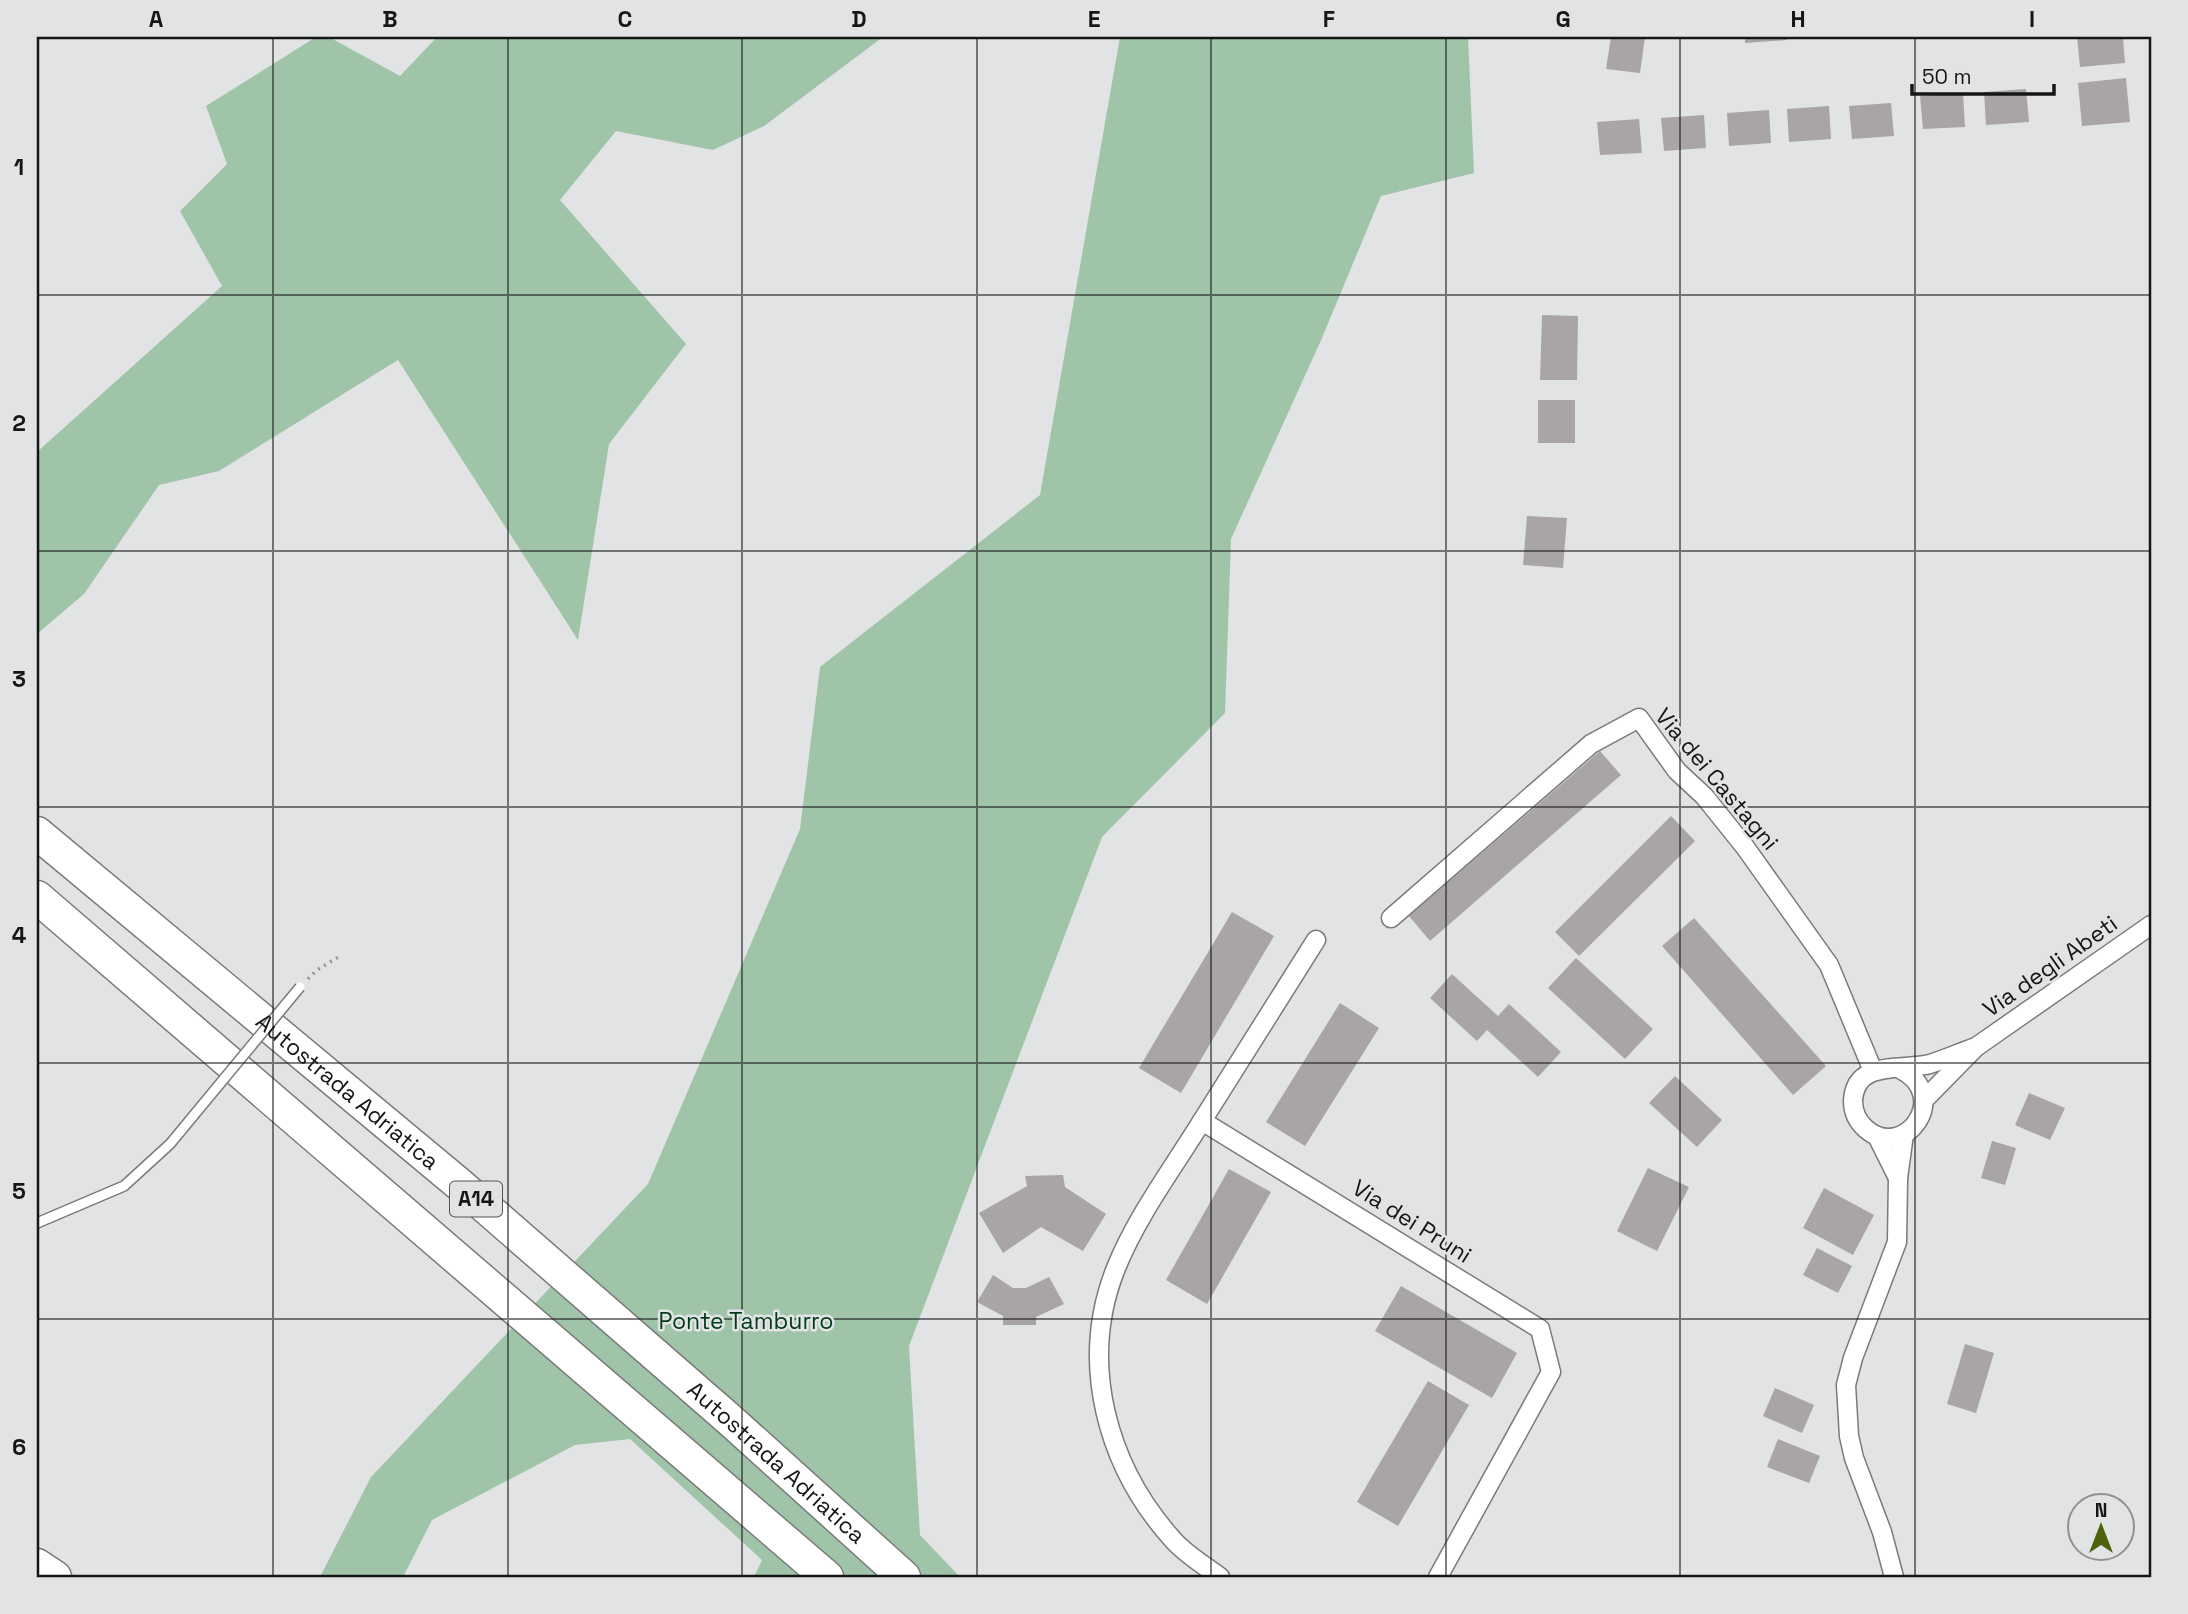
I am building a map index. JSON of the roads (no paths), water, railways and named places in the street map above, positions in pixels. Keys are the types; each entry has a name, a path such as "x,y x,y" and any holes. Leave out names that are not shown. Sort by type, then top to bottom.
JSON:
{"highway":[{"name":"Autostrada Adriatica","path":"37,834 458,1184 730,1420 904,1577"},
{"name":"A14","path":"37,897 827,1577"},
{"path":"37,1565 55,1577"}],"street":[{"name":"Via dei Castagni","path":"1391,918 1591,744 1639,718 1677,771 1704,796 1745,847 1829,965 1873,1071"},
{"name":"Via degli Abeti","path":"1894,1577 1882,1532 1854,1458 1849,1436 1846,1385 1853,1359 1897,1242 1898,1178 1904,1134 1919,1120 1924,1100 1976,1047 2151,925"},
{"path":"1220,1577 1175,1543 1139,1497 1116,1448 1102,1401 1098,1342 1104,1303 1116,1267 1137,1227 1316,940"},
{"name":"Via degli Abeti","path":"1898,1178 1877,1136 1860,1124 1853,1105 1858,1085 1873,1071 1930,1064 1976,1047"},
{"path":"1900,1069 1917,1081 1924,1100"},
{"name":"Via dei Pruni","path":"1202,1121 1540,1329 1551,1372 1438,1577"},
{"path":"1877,1136 1891,1138 1904,1134"}],"lane":[{"path":"37,1223 124,1186 170,1144 300,987"}],"park label":[{"name":"Ponte Tamburro","path":"746,1321"}]}
